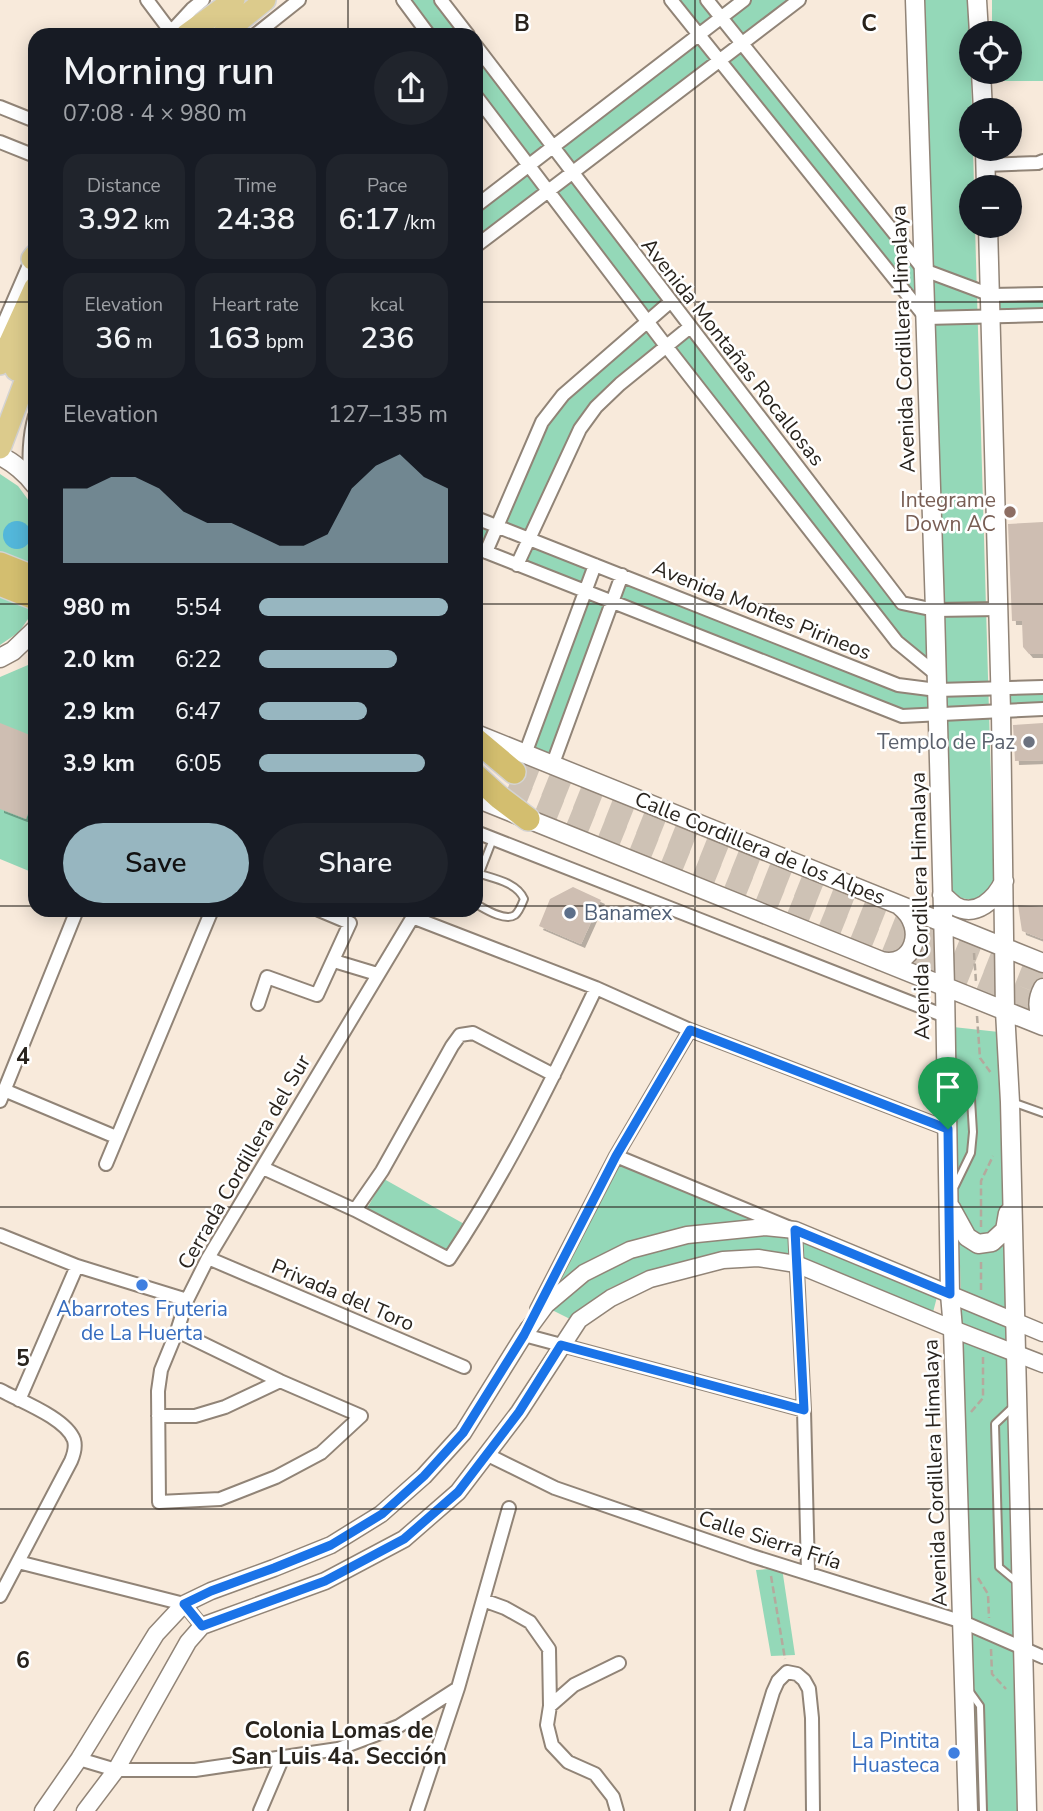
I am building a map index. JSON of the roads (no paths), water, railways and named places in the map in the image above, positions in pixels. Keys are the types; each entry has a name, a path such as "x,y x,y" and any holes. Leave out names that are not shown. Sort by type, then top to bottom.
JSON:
{"highway":[{"path":"185,28 234,0"},
{"path":"208,28 241,0"},
{"path":"231,28 265,0"},
{"path":"0,362 4,335 28,317"},
{"path":"0,411 28,322"},
{"path":"2,455 28,376"},
{"path":"0,564 28,575"},
{"path":"0,584 28,595"},
{"path":"483,746 515,772"},
{"name":"Calle Cordillera de los Alpes","path":"483,759 515,772"},
{"name":"Calle Cordillera de los Alpes","path":"483,775 515,772"},
{"path":"483,782 528,819"}],"main road":[{"name":"Avenida Cordillera Himalaya","path":"915,0 937,682 950,1294 968,1811"},
{"path":"977,0 978,21"},
{"path":"989,238 1027,1811"},
{"path":"2,455 28,478"},
{"path":"7,654 28,636"},
{"path":"7,654 28,649"},
{"name":"Calle Cordillera de los Alpes","path":"483,741 515,772 552,766 1043,963"},
{"path":"483,801 1043,1024"},
{"path":"942,895 956,906 971,909 982,906 997,895 1004,881"},
{"path":"877,960 885,963 904,956 915,938 913,920 908,912 893,901"},
{"path":"1043,988 1038,1005 1043,1024"},
{"path":"950,1200 967,1237 978,1244 992,1242 1005,1230 1012,1187"}],"street":[{"path":"147,0 170,28"},
{"path":"178,28 189,4 203,0"},
{"path":"264,28 299,0"},
{"path":"402,0 424,28"},
{"path":"441,0 463,28"},
{"path":"671,0 926,318 1043,315"},
{"path":"707,0 924,270 991,295 1043,294"},
{"path":"483,201 744,0"},
{"path":"483,241 799,0"},
{"name":"Avenida Montañas Rocallosas","path":"483,55 902,603 935,610 998,609"},
{"path":"483,105 666,346 897,642 937,682"},
{"path":"0,107 28,118"},
{"path":"0,142 28,153"},
{"path":"1020,161 1043,162"},
{"path":"4,335 28,277"},
{"path":"483,547 497,526 542,422 563,395 670,302"},
{"path":"517,565 580,429 596,407 620,384 690,327"},
{"name":"Avenida Montes Pirineos","path":"483,521 898,685 937,682 1000,688 1043,687"},
{"path":"483,551 902,716 1043,709"},
{"path":"515,772 595,565"},
{"path":"552,766 622,575"},
{"path":"483,835 945,1016"},
{"path":"74,917 2,1096 116,1138"},
{"path":"106,1164 209,917"},
{"path":"258,1004 267,976 317,995 350,923 336,917"},
{"name":"Cerrada Cordillera del Sur","path":"0,1235 77,1266 187,1300 208,1258 412,917"},
{"path":"424,917 690,1030 948,1129"},
{"path":"334,961 377,974"},
{"path":"927,1009 945,987"},
{"path":"263,1168 355,1210 449,1259 476,1219 554,1075 596,988"},
{"path":"524,1335 616,1156 690,1030"},
{"path":"355,1210 382,1171 460,1035 473,1033 554,1075"},
{"path":"616,1156 1043,1334"},
{"path":"43,1811 79,1759 156,1634 184,1604 331,1545 382,1514 424,1476 463,1433 524,1335 546,1305 584,1273 630,1250 687,1235 765,1227 795,1230"},
{"path":"795,1230 804,1410 808,1572"},
{"name":"Privada del Toro","path":"208,1258 464,1367"},
{"path":"85,1811 116,1770 188,1642 202,1626 325,1581 404,1539 458,1492 488,1455 579,1320 611,1298 650,1279 723,1260 758,1258 796,1264 1043,1364"},
{"path":"19,1400 77,1266"},
{"path":"177,1331 280,1381 361,1416 321,1453 276,1477 220,1499 159,1502 158,1391 161,1370 187,1300"},
{"path":"524,1335 804,1410"},
{"path":"158,1416 195,1416 225,1407 280,1381"},
{"path":"0,1390 67,1428 74,1439 75,1450 0,1596"},
{"name":"Calle Sierra Fría","path":"488,1455 555,1488 769,1561 963,1622 1043,1657"},
{"path":"417,1811 458,1688 509,1508"},
{"path":"18,1562 184,1604 202,1626"},
{"path":"483,1600 530,1622 549,1648 550,1706 547,1726 552,1745 568,1762 595,1774 613,1797 617,1811"},
{"path":"550,1706 574,1685 619,1663"},
{"path":"737,1811 773,1692 778,1681 787,1672 797,1674 809,1689 813,1811"},
{"path":"79,1759 116,1770 195,1770 338,1749 399,1726 458,1688"},
{"path":"260,1811 283,1757"}],"lane":[{"path":"483,865 493,839"},
{"path":"483,874 521,891 524,899 512,917 505,917 483,907"},
{"path":"946,1054 970,1083 973,1132 971,1153 950,1200"},
{"path":"1010,1102 1043,1113"},
{"path":"965,1684 980,1706 983,1811"}],"water":[{"path":"17,521 27,525 27,545 17,549 7,545 3,535 7,525"}],"tunnel":[{"path":"514,772 1043,983"},
{"path":"507,790 1043,1008"}],"place":[{"name":"Integrame Down AC","path":"1010,512"},
{"name":"Templo de Paz","path":"1029,742"},
{"name":"Banamex","path":"570,913"},
{"name":"Abarrotes Fruteria de La Huerta","path":"142,1285"},
{"name":"La Pintita Huasteca","path":"954,1753"}],"district":[{"name":"Colonia Lomas de San Luis 4a. Sección","path":"339,1743"}]}
